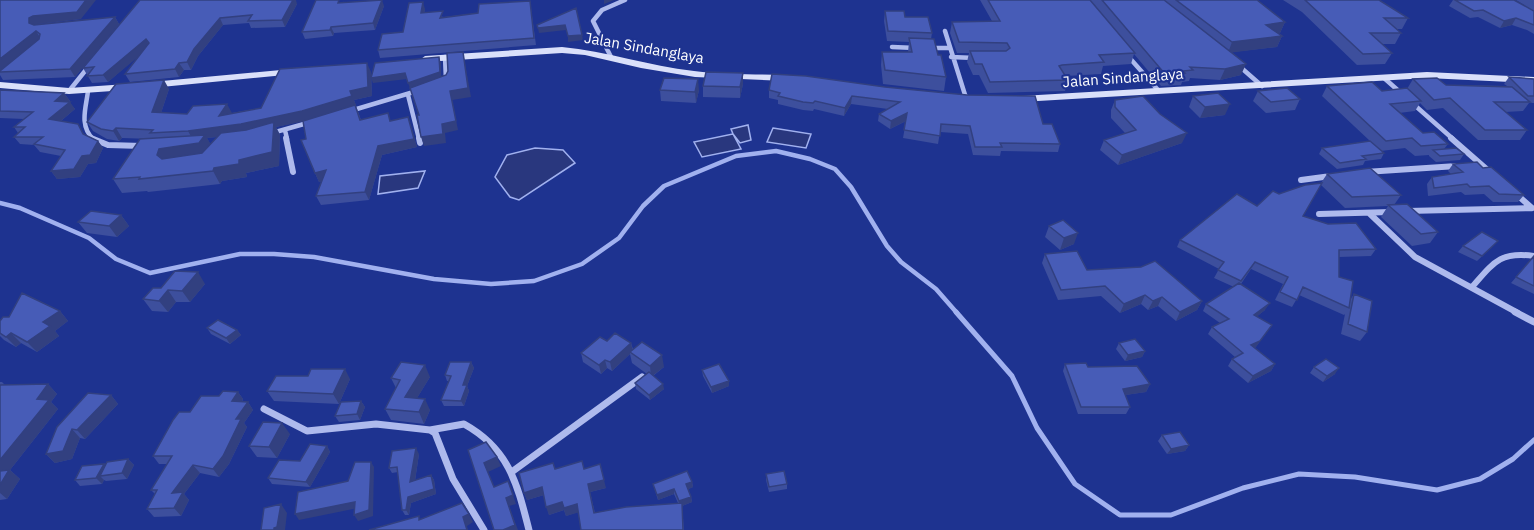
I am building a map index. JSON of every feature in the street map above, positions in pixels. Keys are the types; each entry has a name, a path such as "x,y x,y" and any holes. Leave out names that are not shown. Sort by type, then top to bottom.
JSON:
{"street":[{"path":"611,57 593,21 595,15 601,10 625,0"},
{"path":"945,31 951,57 971,98 951,97"},
{"path":"892,47 949,48"},
{"path":"1122,48 1158,90"},
{"name":"Jalan Sindanglaya","path":"409,60 552,50 585,52 695,75 795,78"},
{"path":"441,83 447,80 445,57"},
{"path":"951,57 979,58"},
{"path":"1234,62 1262,86"},
{"path":"69,91 91,64"},
{"path":"0,85 88,91 303,71"},
{"name":"Jalan Sindanglaya","path":"1006,99 1427,75 1534,80"},
{"path":"1384,78 1498,178"},
{"path":"341,114 423,89"},
{"path":"88,91 84,125 92,138 100,143 118,147 148,146"},
{"path":"408,95 420,143"},
{"path":"263,135 319,120"},
{"path":"285,129 293,172"},
{"path":"1470,165 1481,164"},
{"path":"1358,172 1459,165"},
{"path":"1301,180 1336,175"},
{"path":"1507,186 1533,208"},
{"path":"1319,214 1482,207 1533,208"},
{"path":"1369,213 1406,250 1534,322"},
{"path":"1472,287 1504,254 1515,252 1534,256"},
{"path":"513,471 642,377"},
{"path":"264,409 307,431 376,424 430,430 464,424 476,429 488,439 513,471 529,530"},
{"path":"430,430 435,433 453,479 484,530"}],"water":[{"path":"748,125 751,140 740,143 731,129"},
{"path":"773,128 811,134 806,148 767,142"},
{"path":"733,134 741,149 702,157 694,142"},
{"path":"535,148 563,150 575,163 519,200 510,197 495,177 507,155"},
{"path":"425,171 418,188 378,194 380,176"}],"building":[{"path":"0,0 86,0 77,12 29,18 29,23 34,25 115,17 70,69 0,72 39,39 40,34 36,31 0,59"},
{"path":"140,0 293,0 282,20 248,21 252,15 220,18 194,49 187,62 179,63 175,69 125,74 149,43 146,39 103,75 87,76 94,67 83,68"},
{"path":"316,0 339,0 338,3 382,0 373,23 302,32"},
{"path":"988,0 1090,0 1135,53 1099,55 1104,62 1059,66 1068,80 990,82 982,64 975,64 970,51 1006,51 1010,48 1007,43 959,42 952,22 1000,21"},
{"path":"1102,0 1164,0 1246,64 1225,69 1190,67 1193,70 1183,71 1185,73 1165,74"},
{"path":"1176,0 1257,0 1285,22 1266,25 1282,36 1232,42"},
{"path":"1305,0 1379,0 1408,18 1384,18 1401,33 1370,33 1392,53 1363,54"},
{"path":"1455,0 1514,0 1534,11 1534,25 1516,18 1504,21 1483,10 1474,11"},
{"path":"530,1 534,38 378,50 382,34 403,32 409,3 423,2 421,13 443,11 440,18 478,13 479,4"},
{"path":"576,8 582,35 568,36 565,25 538,28 537,25"},
{"path":"885,11 904,11 905,17 928,17 932,33 888,31"},
{"path":"909,38 934,39 938,55 941,55 946,77 885,70 882,52 912,52"},
{"path":"463,52 468,88 450,91 456,121 442,124 443,134 421,137 417,115 419,115 410,88 446,75 448,71 447,53"},
{"path":"439,57 440,72 408,83 405,73 371,78 375,63"},
{"path":"367,63 368,87 350,91 352,96 302,111 241,124 150,133 153,130 101,129 87,122 116,84 164,80 152,112 187,114 193,106 227,104 219,116 261,108 280,69"},
{"path":"706,72 743,73 740,87 703,86"},
{"path":"772,74 967,95 1035,96 1043,124 1052,124 1060,144 1000,143 1002,147 975,147 970,126 941,124 940,136 904,130 907,113 891,121 879,114 900,102 852,96 845,108 815,101 813,103 803,102 778,96 780,93 769,90"},
{"path":"1509,77 1534,79 1534,96 1528,96"},
{"path":"664,78 698,79 695,92 660,90"},
{"path":"1437,78 1446,85 1512,87 1530,102 1494,102 1527,130 1485,130 1450,98 1434,100 1413,79"},
{"path":"1372,82 1382,91 1407,88 1421,101 1390,104 1423,133 1434,132 1448,144 1421,146 1412,138 1386,141 1327,86"},
{"path":"1287,88 1300,99 1271,102 1258,91"},
{"path":"0,90 64,93 55,101 70,102 49,119 78,124 83,134 98,141 90,155 82,156 74,169 51,171 65,150 34,144 43,137 14,137 25,127 14,127 33,112 0,111"},
{"path":"1218,93 1230,104 1205,107 1193,96"},
{"path":"1143,96 1160,114 1187,133 1122,155 1104,140 1136,130 1115,107 1115,100"},
{"path":"355,105 360,120 388,113 390,121 408,117 414,139 378,146 365,192 316,196 326,170 315,173 301,140 306,139 303,121"},
{"path":"274,122 272,152 239,160 239,164 214,168 213,171 139,179 140,177 113,179 140,139 205,135 199,143 159,149 157,155 162,159 202,153 221,133 246,130"},
{"path":"1370,141 1384,153 1362,156 1366,159 1340,163 1322,148"},
{"path":"1456,148 1464,154 1440,156 1433,150"},
{"path":"1477,162 1483,168 1491,167 1524,195 1499,194 1489,186 1470,187 1467,184 1434,188 1432,177 1463,172 1453,164"},
{"path":"1370,168 1401,195 1352,197 1327,174"},
{"path":"1322,183 1303,216 1328,224 1356,223 1376,249 1339,250 1339,277 1353,281 1349,308 1303,287 1297,300 1280,292 1288,277 1255,262 1241,281 1218,270 1224,262 1180,240 1237,194 1257,206 1273,191 1279,194 1305,185"},
{"path":"1407,204 1438,232 1421,234 1388,205"},
{"path":"91,211 121,215 109,226 78,222"},
{"path":"1063,220 1078,233 1064,238 1049,226"},
{"path":"1482,232 1498,241 1482,256 1463,246"},
{"path":"1077,251 1087,270 1141,267 1155,261 1202,301 1180,312 1162,297 1153,301 1145,295 1124,304 1105,286 1061,290 1045,254"},
{"path":"1534,256 1534,286 1516,277"},
{"path":"175,271 198,272 182,291 168,290 159,301 143,299 153,288 161,288"},
{"path":"1239,283 1270,303 1254,315 1272,325 1260,341 1251,345 1275,364 1253,376 1232,359 1243,353 1212,327 1229,319 1206,304"},
{"path":"22,293 60,311 43,322 50,326 27,342 11,333 6,337 0,333 0,321 3,317 9,317"},
{"path":"1354,294 1372,301 1367,332 1348,324"},
{"path":"218,320 237,330 226,338 207,328"},
{"path":"615,333 631,343 610,362 605,360 599,365 581,353 600,337 607,341"},
{"path":"1135,339 1145,351 1128,355 1119,343"},
{"path":"642,342 662,355 650,366 630,352"},
{"path":"1326,359 1339,368 1327,376 1314,367"},
{"path":"401,362 425,365 405,397 425,399 419,412 385,409 400,380 391,378"},
{"path":"450,362 471,362 463,385 467,385 461,401 441,400 451,376 445,375"},
{"path":"1086,363 1088,367 1137,366 1150,384 1123,389 1130,407 1081,407 1065,364"},
{"path":"719,364 729,381 711,387 702,370"},
{"path":"311,369 345,369 333,394 267,391 276,376 308,376"},
{"path":"649,372 663,384 649,395 635,383"},
{"path":"48,384 37,399 49,400 0,460 0,385"},
{"path":"223,391 238,392 232,401 248,402 236,419 241,419 223,456 213,469 193,465 172,493 183,492 174,508 147,509 157,490 151,490 172,456 153,456 173,420 179,412 190,412 201,396 219,396"},
{"path":"88,393 111,395 77,430 72,429 63,451 46,454 57,427"},
{"path":"361,401 357,414 335,416 341,402"},
{"path":"263,422 282,423 269,447 249,446"},
{"path":"1180,432 1189,445 1171,449 1162,435"},
{"path":"486,442 497,457 484,463 494,487 508,481 513,495 506,498 515,525 503,530 494,530 468,450"},
{"path":"310,444 327,446 306,482 268,478 279,460 300,461"},
{"path":"416,448 410,482 431,475 434,489 408,497 406,510 402,510 397,467 389,468 392,451"},
{"path":"128,459 122,473 100,476 107,462"},
{"path":"582,461 584,469 600,464 604,480 588,484 594,513 626,507 682,503 683,530 581,530 577,504 564,508 562,502 546,507 542,487 524,493 519,473 553,463 555,469"},
{"path":"355,462 371,462 369,510 354,515 355,502 295,514 298,492 348,481"},
{"path":"104,464 96,478 75,480 82,466"},
{"path":"9,470 0,485 0,471"},
{"path":"687,471 692,482 686,484 691,497 679,501 674,489 657,495 653,484"},
{"path":"784,471 787,484 769,487 766,474"},
{"path":"462,503 469,514 463,517 467,530 369,530 419,516 419,520"},
{"path":"281,504 277,527 274,530 261,530 264,508"}],"waterway":[{"path":"0,203 20,208 89,238 116,259 150,273 240,254 274,254 314,257 434,279 491,284 534,281 582,264 619,238 643,206 664,186 736,156 776,151 810,159 835,169 851,187 887,246 901,262 936,289 957,313"},
{"path":"956,312 1012,376 1037,428 1075,484 1120,515 1171,515 1243,488 1299,474 1355,477 1437,490 1480,479 1513,459 1534,440"}]}
